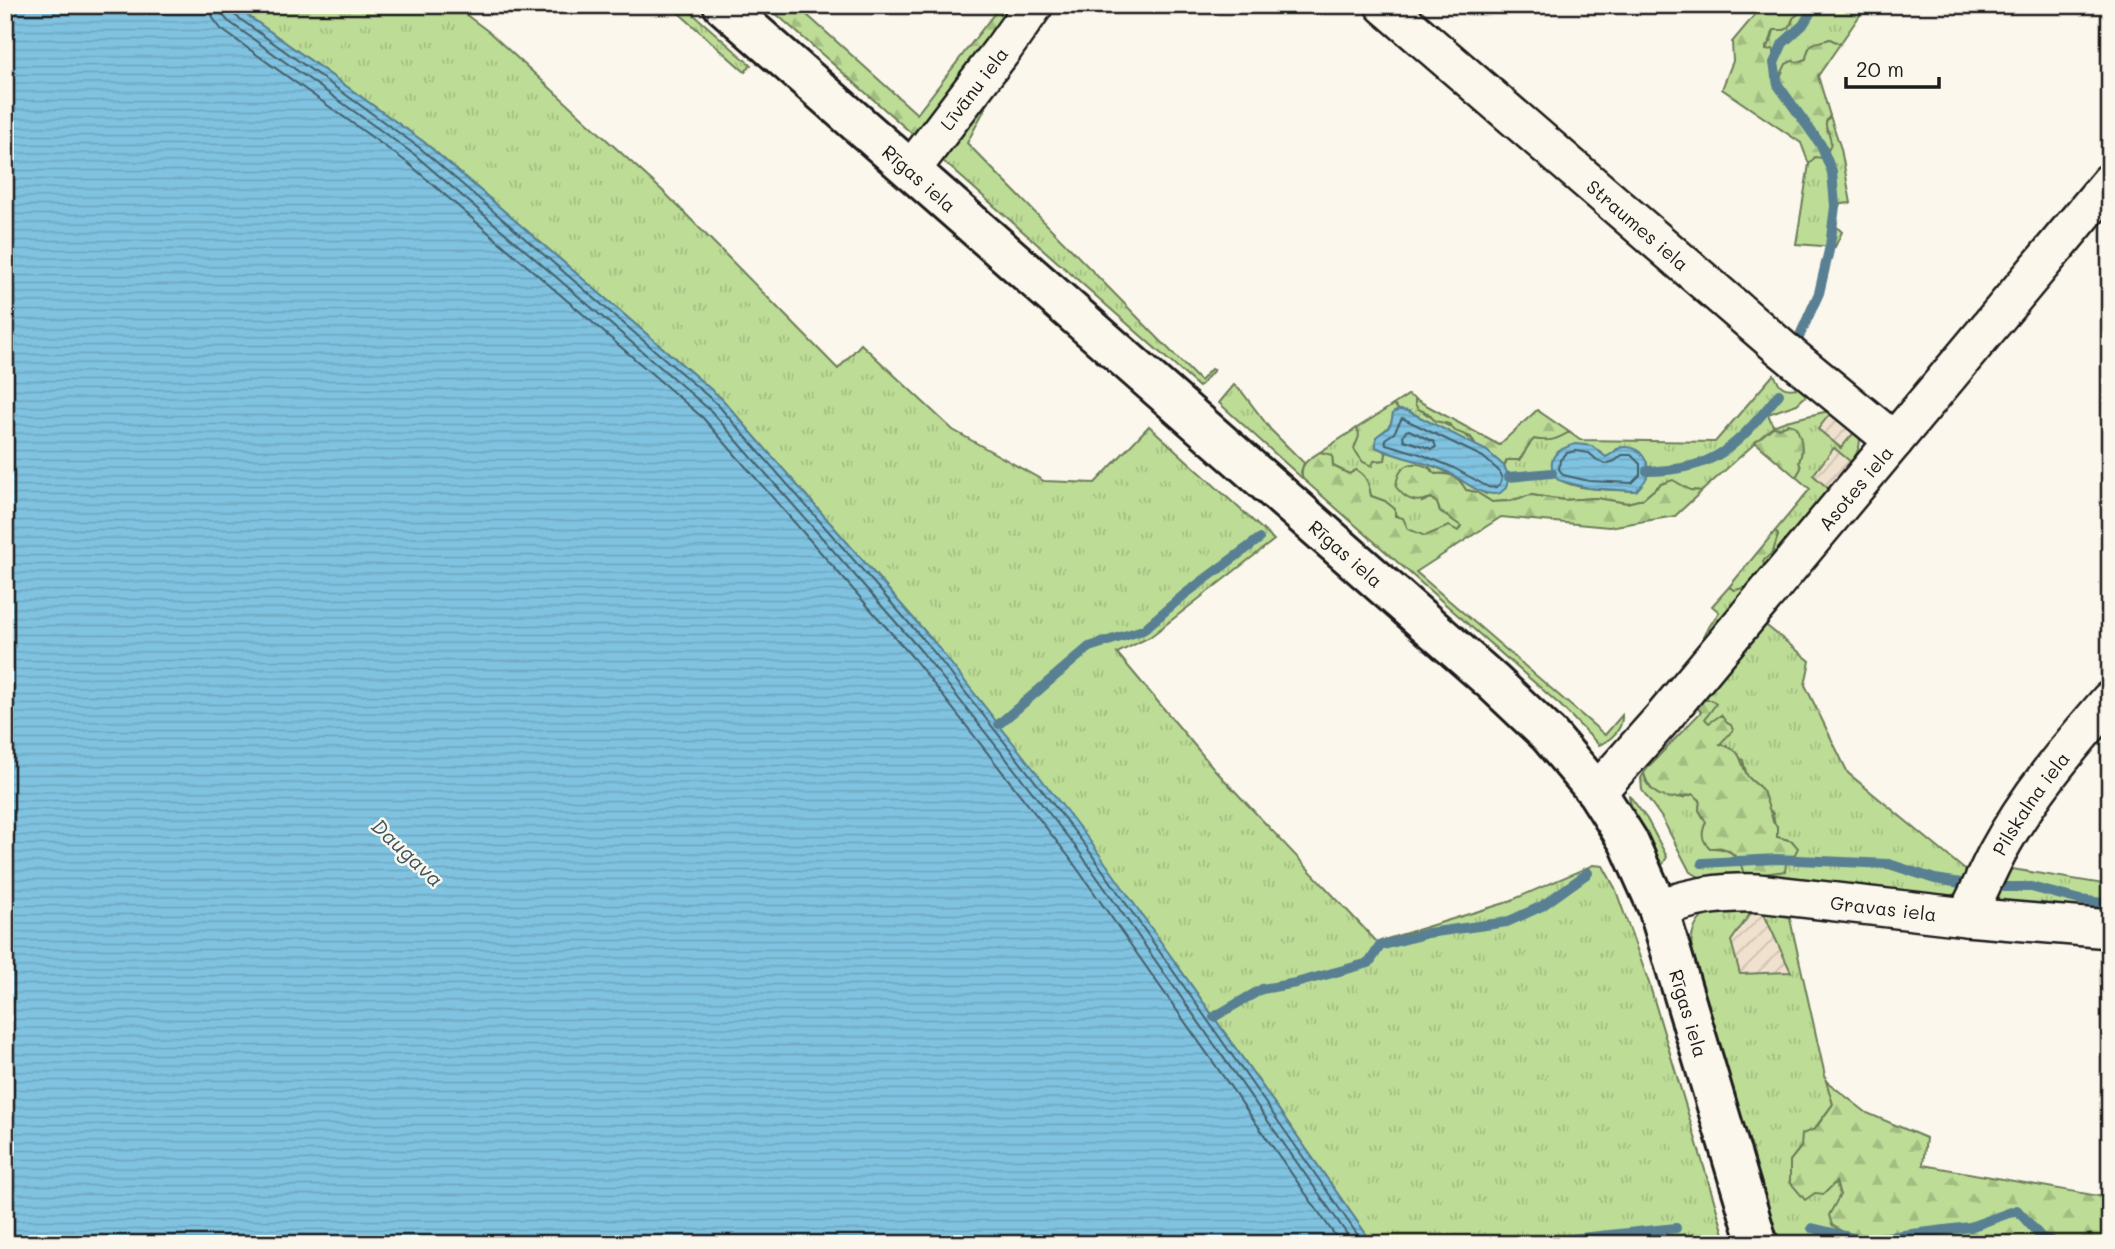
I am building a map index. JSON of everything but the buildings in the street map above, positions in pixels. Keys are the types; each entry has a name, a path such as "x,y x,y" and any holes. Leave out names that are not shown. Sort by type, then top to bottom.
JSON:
{"main road":[{"name":"Rīgas iela","path":"723,5 1493,682 1549,735 1597,792 1628,841 1658,908 1758,1244"}],"street":[{"name":"Līvānu iela","path":"911,170 1034,5"},
{"name":"Straumes iela","path":"1384,5 1781,348 1894,441"},
{"name":"Asotes iela","path":"1597,792 1662,719 2110,182"},
{"name":"Pilskalna iela","path":"1966,917 1998,852 2028,803 2076,739 2110,700"},
{"name":"Gravas iela","path":"1658,908 1703,895 1758,893 1966,917 2110,929"}],"shaded area":[{"path":"1833,410 1857,429 1842,448 1817,428"},
{"path":"1834,448 1851,462 1830,490 1812,475"},
{"path":"1764,912 1791,972 1740,975 1731,941 1750,914"}],"green space":[{"path":"233,5 453,5 489,32 665,193 838,369 861,344 953,430 1044,481 1095,483 1149,426 1274,540 1150,637 1117,653 1216,771 1377,942 1505,903 1593,865 1603,866 1615,888 1649,983 1727,1244 1373,1244 1175,962 934,642 722,399 424,142"},
{"path":"683,5 751,65 745,72 671,6"},
{"path":"766,5 796,5 917,114 1001,5 1012,5 917,138"},
{"path":"1763,5 1809,5 1793,18 1789,28 1774,30 1766,47 1766,50 1773,49 1774,53 1772,77 1780,77 1786,64 1806,59 1814,44 1830,39 1840,44 1818,76 1830,116 1826,125 1831,144 1822,158 1815,157 1809,164 1801,143 1722,89 1733,61 1732,42"},
{"path":"1809,5 1867,5 1840,44 1830,39 1814,44 1806,59 1783,72 1780,77 1772,77 1774,59 1766,47 1771,42 1774,30 1784,30 1792,23 1793,18"},
{"path":"1001,78 967,143 1200,381 1211,369 1214,370 1199,387 942,160"},
{"path":"1830,116 1841,149 1851,203 1841,204 1832,217 1832,222 1842,232 1835,247 1796,244 1809,164 1829,133 1825,126"},
{"path":"1774,374 1784,388 1802,387 1809,393 1797,404 1768,414 1773,426 1833,410 1818,429 1841,448 1857,429 1860,442 1851,462 1834,448 1813,475 1830,490 1704,643 1703,636 1719,612 1712,606 1729,587 1735,590 1748,587 1778,536 1775,531 1810,489 1796,477 1801,468 1799,462 1802,451 1798,438 1788,424 1779,428 1773,427 1702,491 1690,490 1673,481 1661,484 1643,499 1627,503 1596,498 1564,500 1532,495 1492,502 1476,492 1466,490 1459,479 1486,494 1509,477 1504,466 1507,460 1524,454 1526,447 1534,439 1552,439 1569,432 1580,440 1715,442","holes":["1617,449 1647,463 1647,476 1636,491 1579,487 1568,484 1552,473 1598,450 1606,457"]},
{"path":"1234,385 1271,430 1304,463 1301,472 1303,479 1219,403"},
{"path":"1408,395 1432,418 1462,433 1476,446 1393,405"},
{"path":"1415,399 1499,445 1537,410 1569,432 1552,440 1534,439 1519,460 1507,460 1504,466 1487,451 1476,446 1471,437 1455,431 1449,424 1435,421 1428,413 1418,409"},
{"path":"1393,405 1399,410 1393,413 1391,423 1380,434 1376,447 1386,452 1385,460 1374,461 1372,466 1363,462 1354,449 1359,436 1357,428"},
{"path":"1788,424 1795,426 1802,443 1799,462 1801,468 1796,477 1755,442 1773,427 1779,428"},
{"path":"1357,428 1359,441 1355,445 1374,461 1385,460 1386,452 1418,460 1450,473 1436,474 1429,467 1422,502 1431,498 1440,511 1462,526 1458,531 1449,526 1425,537 1408,529 1385,501 1371,496 1368,483 1356,470 1349,474 1333,466 1332,455 1320,452"},
{"path":"1320,452 1332,455 1333,466 1349,474 1356,470 1360,472 1367,481 1371,496 1385,501 1395,509 1395,516 1403,518 1408,529 1425,536 1449,526 1458,531 1461,526 1440,511 1431,498 1411,500 1396,487 1401,472 1410,464 1423,465 1436,474 1454,477 1466,490 1476,492 1492,502 1531,495 1564,500 1596,498 1627,503 1643,499 1661,484 1673,480 1690,490 1702,491 1675,516 1609,527 1501,517 1416,572 1605,735 1622,715 1621,725 1615,733 1599,745 1560,705 1303,479 1303,466"},
{"path":"1775,531 1778,535 1773,552 1763,561 1764,566 1747,587 1735,590 1729,587"},
{"path":"1762,622 1810,661 1805,685 1848,773 1965,870 1975,874 1959,892 1942,900 1763,878 1764,874 1786,863 1792,841 1777,837 1773,814 1767,807 1763,791 1747,776 1743,760 1719,744 1705,719 1700,700"},
{"path":"1700,700 1711,700 1716,704 1705,719 1709,723 1721,715 1731,725 1733,730 1720,744 1737,752 1747,775 1763,791 1773,822 1777,826 1777,837 1792,841 1798,848 1792,860 1786,864 1785,871 1764,874 1763,878 1744,877 1740,863 1734,855 1721,848 1710,848 1703,839 1706,822 1699,810 1700,800 1693,794 1669,798 1663,796 1651,789 1647,782 1644,773 1701,712 1695,705"},
{"path":"1644,773 1651,789 1682,798 1693,794 1700,800 1699,810 1706,822 1710,848 1723,849 1734,855 1741,864 1744,877 1701,878 1690,872 1662,818 1642,790 1641,778"},
{"path":"1629,795 1647,819 1667,857 1663,864 1660,865 1642,829"},
{"path":"2006,868 2110,885 2110,919 2003,904 1996,897 1994,889"},
{"path":"1713,908 1788,910 1833,1104 1790,1161 1816,1192 1835,1181 1840,1195 1832,1225 1855,1239 1852,1244 1776,1244 1692,953 1693,932","holes":["1763,912 1791,972 1740,974 1731,941 1750,914"]},
{"path":"1826,1081 1867,1113 1926,1138 1923,1165 2110,1198 2110,1244 1852,1244 1854,1239 1832,1225 1829,1215 1840,1195 1836,1182 1824,1194 1815,1193 1805,1200 1790,1182 1790,1161 1801,1147 1802,1134 1815,1129 1833,1104"}],"water":[{"name":"Daugava","path":"5,5 233,5 424,142 722,399 934,642 1090,841 1373,1244 5,1244"},
{"path":"1399,410 1408,411 1487,451 1504,466 1509,477 1506,488 1500,493 1486,493 1441,469 1376,447 1376,437 1388,428 1393,413"},
{"path":"1576,444 1592,446 1606,457 1623,447 1636,450 1644,457 1648,466 1646,479 1636,491 1588,488 1558,480 1552,467 1554,456 1562,449"}],"waterway":[{"path":"1796,344 1819,293 1830,246 1835,206 1832,172 1821,145 1778,85 1774,63 1783,43 1803,25 1815,5"},
{"path":"1647,471 1671,470 1709,460 1738,440 1779,394"},
{"path":"1509,477 1552,473"},
{"path":"999,724 1089,647 1143,630 1185,594 1259,539"},
{"path":"1702,863 1776,859 1889,864 1935,879 1961,883"},
{"path":"1214,1017 1262,989 1296,983 1369,963 1380,946 1428,933 1507,922 1542,906 1588,873"},
{"path":"2004,887 2031,887 2080,900 2110,904"},
{"path":"1812,1228 1862,1240 1970,1227 2017,1210 2041,1237 2058,1244"},
{"path":"1523,1244 1676,1228"}]}
